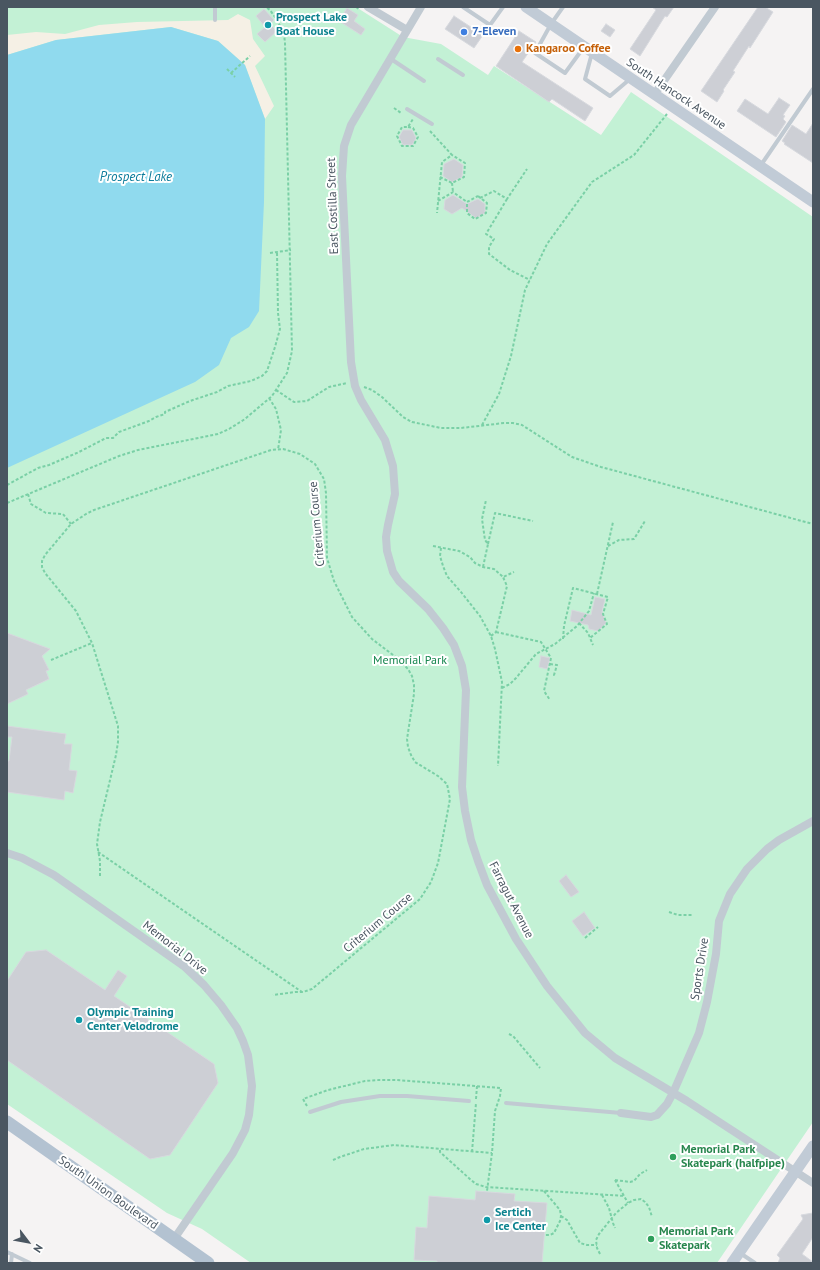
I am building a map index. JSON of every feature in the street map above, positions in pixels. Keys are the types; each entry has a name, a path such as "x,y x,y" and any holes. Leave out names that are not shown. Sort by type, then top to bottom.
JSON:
{"main road":[{"name":"South Hancock Avenue","path":"526,7 672,108 813,202"},
{"name":"South Union Boulevard","path":"7,1122 208,1263"},
{"path":"732,1263 813,1146"}],"street":[{"path":"368,7 408,30"},
{"name":"East Costilla Street","path":"361,400 355,386 351,362 343,200 342,168 344,146 351,124 422,7"},
{"path":"654,95 715,7"},
{"name":"Farragut Avenue","path":"361,400 385,440 394,466 395,494 386,537 387,551 393,572 399,581 428,609 443,628 454,645 462,666 466,690 462,787 465,811 471,840 487,885 505,920 547,986 585,1033 615,1058 813,1182"},
{"name":"Sports Drive","path":"621,1113 651,1117 657,1115 662,1110 673,1093 694,1046 704,1018 716,954 719,920 730,894 747,869 767,849 779,840 813,820"},
{"name":"Memorial Drive","path":"7,853 22,858 54,875 185,967 204,985 221,1005 237,1028 243,1041 248,1055 252,1086 249,1115 245,1130 233,1153 174,1239"}],"lane":[{"path":"215,7 215,20"},
{"path":"462,7 490,25 503,7"},
{"path":"563,7 551,24 535,52 565,73 588,50"},
{"path":"588,50 585,79 610,96 631,79"},
{"path":"391,59 424,81"},
{"path":"438,59 463,75"},
{"path":"760,166 813,89"},
{"path":"407,108 432,124"},
{"path":"310,1112 341,1102 380,1096 407,1096 469,1101"},
{"path":"506,1103 621,1113"},
{"path":"7,1252 30,1263"},
{"path":"739,1252 755,1263"},
{"path":"11,1263 12,1254"}],"path":[{"path":"7,503 119,456 138,450 218,434 230,429 245,419 269,398 287,373 292,351 291,250 285,42 284,34 277,20 266,7"},
{"path":"231,73 250,56"},
{"path":"227,69 235,77"},
{"path":"394,108 406,116"},
{"path":"482,425 499,394 511,356 525,290 548,244 592,182 634,155 672,108"},
{"path":"408,127 413,128 418,137 413,146 402,146 397,136 402,128 408,127 416,114"},
{"path":"426,128 432,132 452,154 465,163 464,176 452,183"},
{"path":"437,213 442,162 452,154"},
{"path":"527,169 486,234 494,239 489,247 489,254 510,270 530,280"},
{"path":"440,177 452,183"},
{"path":"452,183 453,192 467,202"},
{"path":"480,198 494,191 507,199"},
{"path":"438,201 453,192"},
{"path":"478,196 487,203 486,213 475,219 467,213 467,202 478,196"},
{"path":"270,253 291,250"},
{"path":"7,485 38,468 50,465 106,438 113,438 120,432 165,414 165,412 190,400 217,392 228,386 251,381 262,376 267,371 280,329 278,313 277,252"},
{"path":"276,390 294,402 306,401 329,387 345,382 372,390 382,397 403,417 412,422 442,428 461,428 504,422 522,425 572,457 601,467 813,524"},
{"path":"269,398 276,409 281,430 278,450"},
{"name":"Criterium Course","path":"100,876 100,861 97,844 100,822 116,755 119,734 116,718 92,643 76,611 48,579 42,567 42,561 45,555 71,524 94,510 271,450 292,451 308,459 320,471 324,479 326,493 327,552 332,576 352,617 372,639 403,663 408,669 414,685 414,694 407,739 408,747 415,762 438,776 447,784 450,799 438,863 431,882 420,899 312,989 303,992 273,995"},
{"path":"28,494 31,504 46,513 62,514 71,524"},
{"path":"486,500 482,519 485,540 488,544"},
{"path":"483,567 495,513 533,521"},
{"path":"608,546 619,540 634,539 646,521"},
{"path":"597,594 613,522"},
{"path":"433,546 459,551 470,557 475,563 483,567 494,569 503,577 507,586 496,632 491,636"},
{"path":"441,548 440,556 442,566 447,576 462,592 480,616 491,636 499,665 502,688 498,766"},
{"path":"503,577 514,572"},
{"path":"563,639 564,626 573,588 608,597 603,614 607,624 590,638"},
{"path":"502,688 510,684 516,678 536,654 563,639 579,623 589,611 594,593"},
{"path":"579,623 588,632 593,645"},
{"path":"496,632 541,642 552,658 544,691 550,700"},
{"path":"51,660 92,643"},
{"path":"550,664 557,665 554,675 556,675"},
{"path":"98,852 303,992"},
{"path":"669,912 678,915 692,915"},
{"path":"585,938 598,927"},
{"path":"509,1034 513,1036 540,1068"},
{"path":"472,1152 477,1086"},
{"path":"333,1160 352,1153 394,1145 440,1150 492,1153"},
{"path":"440,1150 440,1152 476,1184 486,1187 624,1196"},
{"path":"628,1203 615,1180 630,1182 634,1181 640,1174 647,1170"},
{"path":"544,1191 560,1210 562,1216 567,1220 580,1243 596,1245"},
{"path":"602,1195 615,1228"},
{"path":"600,1254 596,1245 596,1240 599,1234 612,1218 628,1203 641,1199 649,1207 652,1217"},
{"path":"544,1235 554,1233 562,1216"}],"green space":[{"name":"Memorial Park","path":"7,7 356,7 403,37 441,44 488,75 494,66 601,135 631,92 813,217 813,1122 717,1263 251,1263 202,1229 167,1213 7,1104"}],"sand":[{"path":"238,14 250,20 253,39 265,56 255,66 274,106 265,119 245,65 218,41 171,27 56,40 7,55 7,35 36,32 65,34 99,25 137,22 228,20"}],"water":[{"name":"Prospect Lake","path":"171,27 218,41 245,65 265,119 264,202 259,311 249,327 231,338 219,365 195,382 7,468 7,55 56,40"}],"building":[{"path":"652,7 674,7 667,17 665,16 640,56 630,49 656,10"},
{"path":"758,7 765,7 773,12 733,71 735,72 717,102 701,91"},
{"path":"347,8 358,15 354,21 365,29 361,35 339,21"},
{"name":"Prospect Lake Boat House","path":"264,9 274,20 270,24 277,31 265,42 257,34 265,27 256,16"},
{"name":"7-Eleven","path":"454,16 483,35 474,48 445,29"},
{"path":"606,24 615,30 610,37 601,31"},
{"path":"519,31 536,42 522,62 593,108 585,121 552,99 549,102 496,66"},
{"path":"779,98 790,105 783,115 785,116 783,119 786,122 776,137 737,111 745,99 768,114"},
{"path":"813,123 813,163 784,144 785,143 782,141 792,125 806,134"},
{"path":"403,130 412,130 416,138 412,145 403,145 399,137"},
{"path":"454,159 463,165 462,177 452,182 443,176 444,164"},
{"path":"453,195 467,204 478,199 485,204 485,213 476,218 462,208 452,214 444,209 445,200"},
{"path":"595,597 605,599 602,612 606,623 598,631 589,629 588,625 570,621 572,610 591,615"},
{"path":"7,633 50,649 42,656 49,670 46,671 49,679 26,690 28,694 7,704"},
{"path":"541,656 550,658 547,669 539,667"},
{"path":"7,726 66,734 64,744 72,744 69,770 77,771 73,793 65,791 64,800 7,792 7,761 9,761 12,737 7,737"},
{"path":"566,875 579,892 571,897 559,881"},
{"path":"584,912 595,928 583,936 572,921"},
{"name":"Olympic Training Center Velodrome","path":"46,950 105,990 118,970 127,976 114,996 214,1064 218,1083 170,1155 150,1159 7,1060 7,981 26,952"},
{"name":"Sertich Ice Center","path":"476,1191 515,1194 514,1201 547,1203 542,1263 437,1263 437,1261 414,1260 416,1227 427,1228 429,1196 475,1200"},
{"path":"813,1213 813,1237 802,1254 813,1263 778,1263 780,1258 777,1255 803,1219 801,1215"}],"place":[{"name":"Prospect Lake Boat House","path":"268,25"},
{"name":"7-Eleven","path":"464,32"},
{"name":"Kangaroo Coffee","path":"518,49"},
{"name":"Olympic Training Center Velodrome","path":"79,1020"},
{"name":"Memorial Park Skatepark (halfpipe)","path":"673,1157"},
{"name":"Sertich Ice Center","path":"487,1220"},
{"name":"Memorial Park Skatepark","path":"651,1239"}]}
